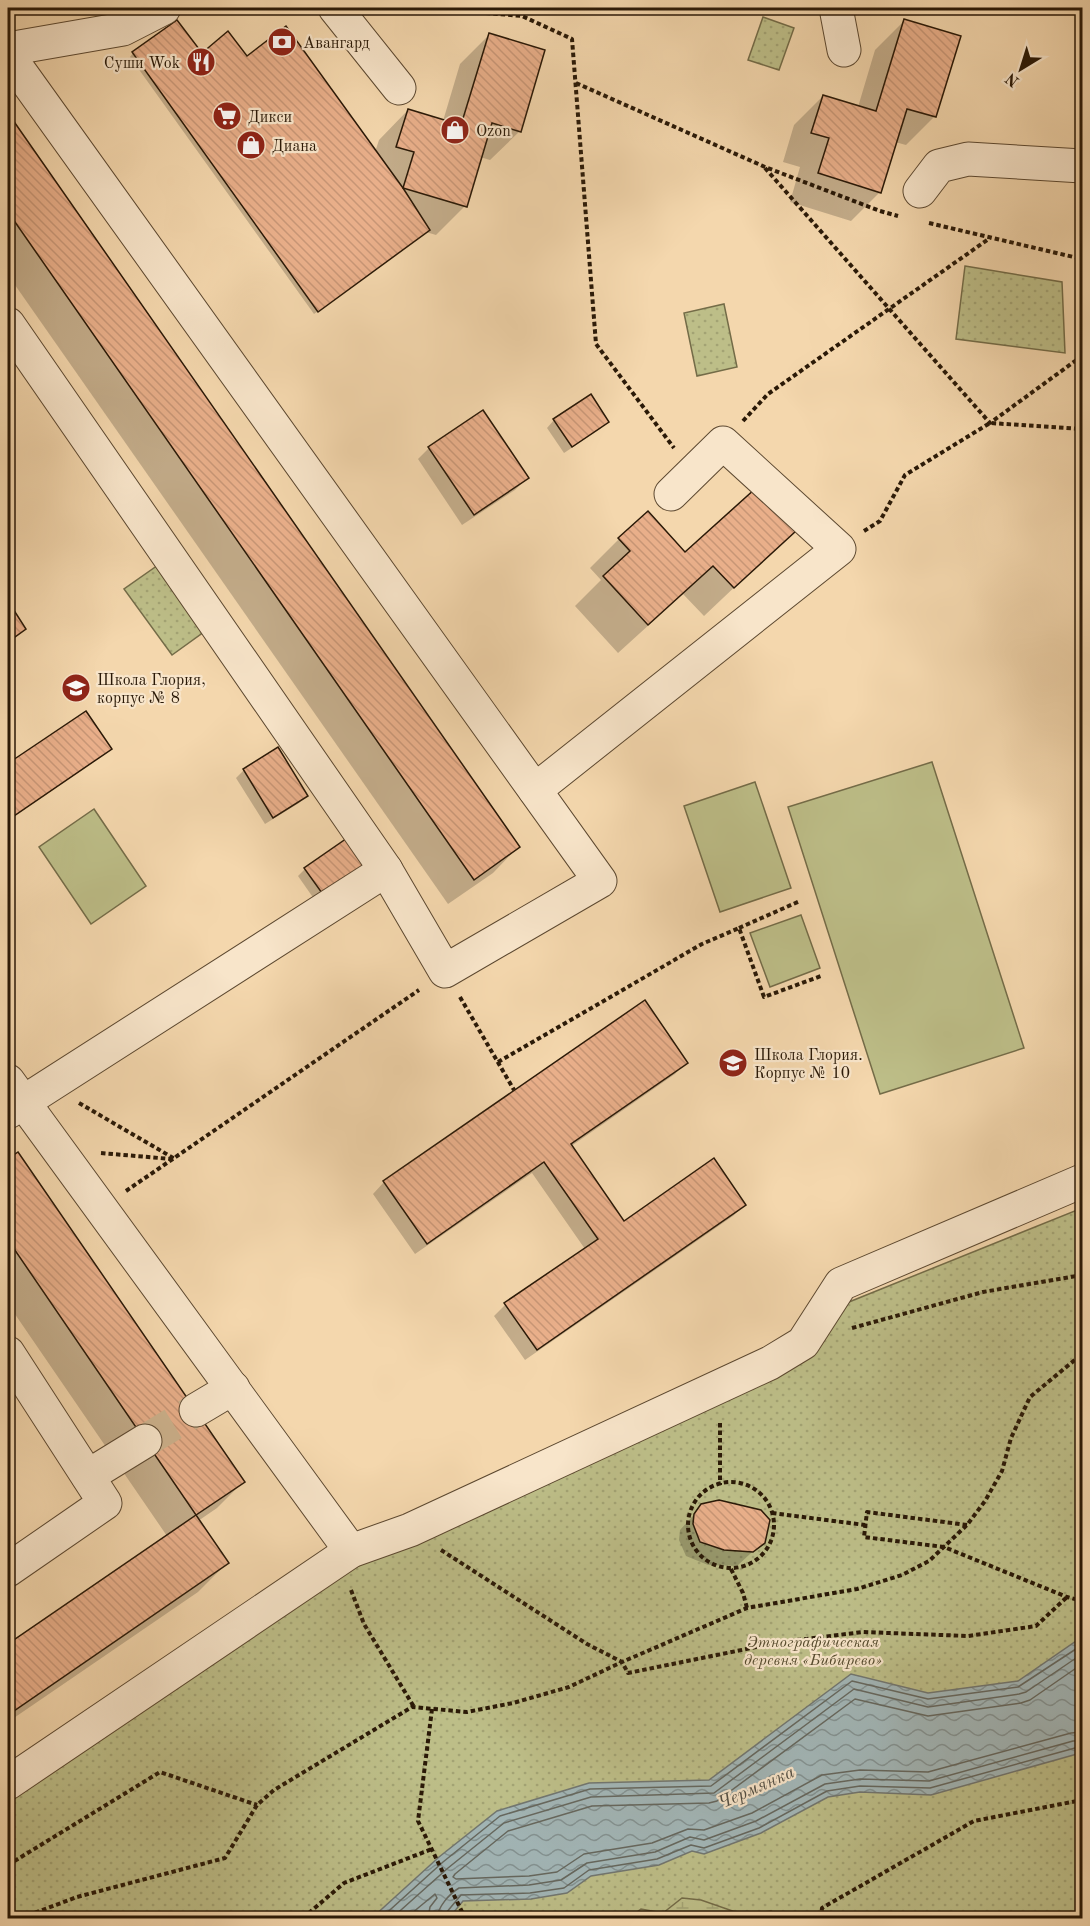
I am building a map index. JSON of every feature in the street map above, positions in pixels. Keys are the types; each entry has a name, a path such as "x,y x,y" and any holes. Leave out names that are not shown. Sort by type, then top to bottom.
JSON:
{"lane":[{"path":"8,49 123,29 164,8"},
{"path":"335,8 399,88"},
{"path":"836,8 844,50"},
{"path":"8,55 600,881 445,972 386,870 8,324"},
{"path":"915,210 939,166 968,159 1083,166"},
{"path":"535,790 838,549 723,443 682,484"},
{"path":"345,1555 233,1388 58,1150 22,1095 386,870"},
{"path":"8,1783 345,1555 410,1530 770,1363 803,1343 841,1284 1083,1181"},
{"path":"8,1353 105,1503 8,1570"},
{"path":"196,1410 233,1388"},
{"path":"88,1476 145,1441"}],"path":[{"path":"426,8 522,16 572,39 596,344 682,484"},
{"path":"576,83 765,167 880,211 915,210 990,238 1083,260"},
{"path":"765,167 990,423 1083,429"},
{"path":"768,394 990,238"},
{"path":"838,549 880,521 905,476 990,423 1083,356"},
{"path":"498,1062 694,949 800,901"},
{"path":"740,928 764,997 821,976"},
{"path":"100,1208 175,1159 445,972 514,1090"},
{"path":"22,1095 175,1159"},
{"path":"58,1150 175,1159"},
{"path":"849,1329 983,1292 1083,1275"},
{"path":"21,1918 77,1897 225,1858 257,1805 274,1790 414,1707 467,1712 513,1703 569,1687 747,1608 856,1588 902,1575 929,1561 967,1525 985,1501 1002,1471 1011,1438 1030,1397 1083,1354"},
{"path":"720,1419 720,1485"},
{"path":"729,1482 748,1486 763,1497 772,1513 774,1529 769,1544 760,1557 747,1566 731,1569 712,1565 698,1553 689,1536 688,1517 696,1500 710,1488 720,1485 729,1482"},
{"path":"967,1525 867,1512 864,1537 944,1547 1067,1597 1083,1601"},
{"path":"772,1513 865,1525"},
{"path":"410,1530 587,1644 622,1662 628,1673 781,1642 863,1632 968,1636 1036,1626 1067,1597"},
{"path":"345,1555 364,1624 414,1707"},
{"path":"731,1569 743,1593 747,1608"},
{"path":"432,1709 418,1821 465,1918"},
{"path":"8,1865 160,1772 257,1805"},
{"path":"821,1918 822,1908 974,1821 1083,1800"},
{"path":"303,1918 344,1883 432,1849"}],"green space":[{"path":"763,17 794,28 779,70 748,60"},
{"path":"965,266 1062,282 1065,353 956,339"},
{"path":"724,304 737,367 697,376 684,313"},
{"path":"161,563 208,629 172,655 124,589"},
{"path":"932,762 1024,1048 880,1094 788,807"},
{"path":"755,782 791,888 720,912 684,806"},
{"path":"94,809 146,886 91,924 39,847"},
{"path":"801,915 820,968 770,987 750,933"},
{"name":"Этнографическая деревня «Бибирево»","path":"1082,1208 1082,1918 8,1918 8,1799 341,1570 791,1363 849,1302"},
{"path":"682,1898 701,1900 744,1915 771,1911 780,1918 629,1918 641,1909 663,1913"}],"water":[{"name":"Чермянка","path":"1082,1637 1082,1754 931,1795 860,1792 828,1797 761,1833 704,1854 692,1851 659,1865 591,1876 567,1893 531,1899 463,1901 449,1918 372,1918 439,1857 497,1811 589,1783 709,1780 851,1674 928,1693 1018,1681"}],"building":[{"path":"904,19 961,36 936,117 907,109 881,193 818,173 829,138 811,133 823,95 876,111"},
{"path":"177,20 202,53 228,31 247,56 286,26 403,188 430,230 318,312 132,52"},
{"path":"489,33 545,50 521,132 492,123 467,207 403,188 414,152 396,147 408,109 461,125"},
{"path":"8,113 520,847 474,880 8,212"},
{"path":"591,394 609,422 572,447 553,419"},
{"path":"483,410 529,478 474,515 428,447"},
{"path":"756,488 796,531 734,588 713,566 648,625 603,576 630,551 618,538 648,511 685,552"},
{"path":"8,601 26,629 8,642"},
{"path":"86,711 112,749 8,820 8,758 10,762"},
{"path":"278,747 308,796 273,818 243,769"},
{"path":"353,834 376,866 327,900 304,868"},
{"path":"645,1000 688,1063 571,1144 624,1221 714,1158 746,1205 537,1350 504,1303 598,1239 544,1162 427,1244 383,1181"},
{"path":"18,1152 245,1482 196,1515 8,1240 8,1159"},
{"path":"719,1500 761,1510 770,1520 765,1543 753,1552 724,1550 700,1542 693,1524 694,1514 701,1504"},
{"path":"196,1515 229,1563 8,1715 8,1644"}],"tunnel":[{"path":"145,1441 196,1410"}],"place":[{"name":"Авангард","path":"282,42"},
{"name":"Суши Wok","path":"201,62"},
{"name":"Дикси","path":"227,116"},
{"name":"Ozon","path":"455,130"},
{"name":"Диана","path":"251,145"},
{"name":"Школа Глория, корпус № 8","path":"76,688"},
{"name":"Школа Глория. Корпус № 10","path":"733,1063"}]}
